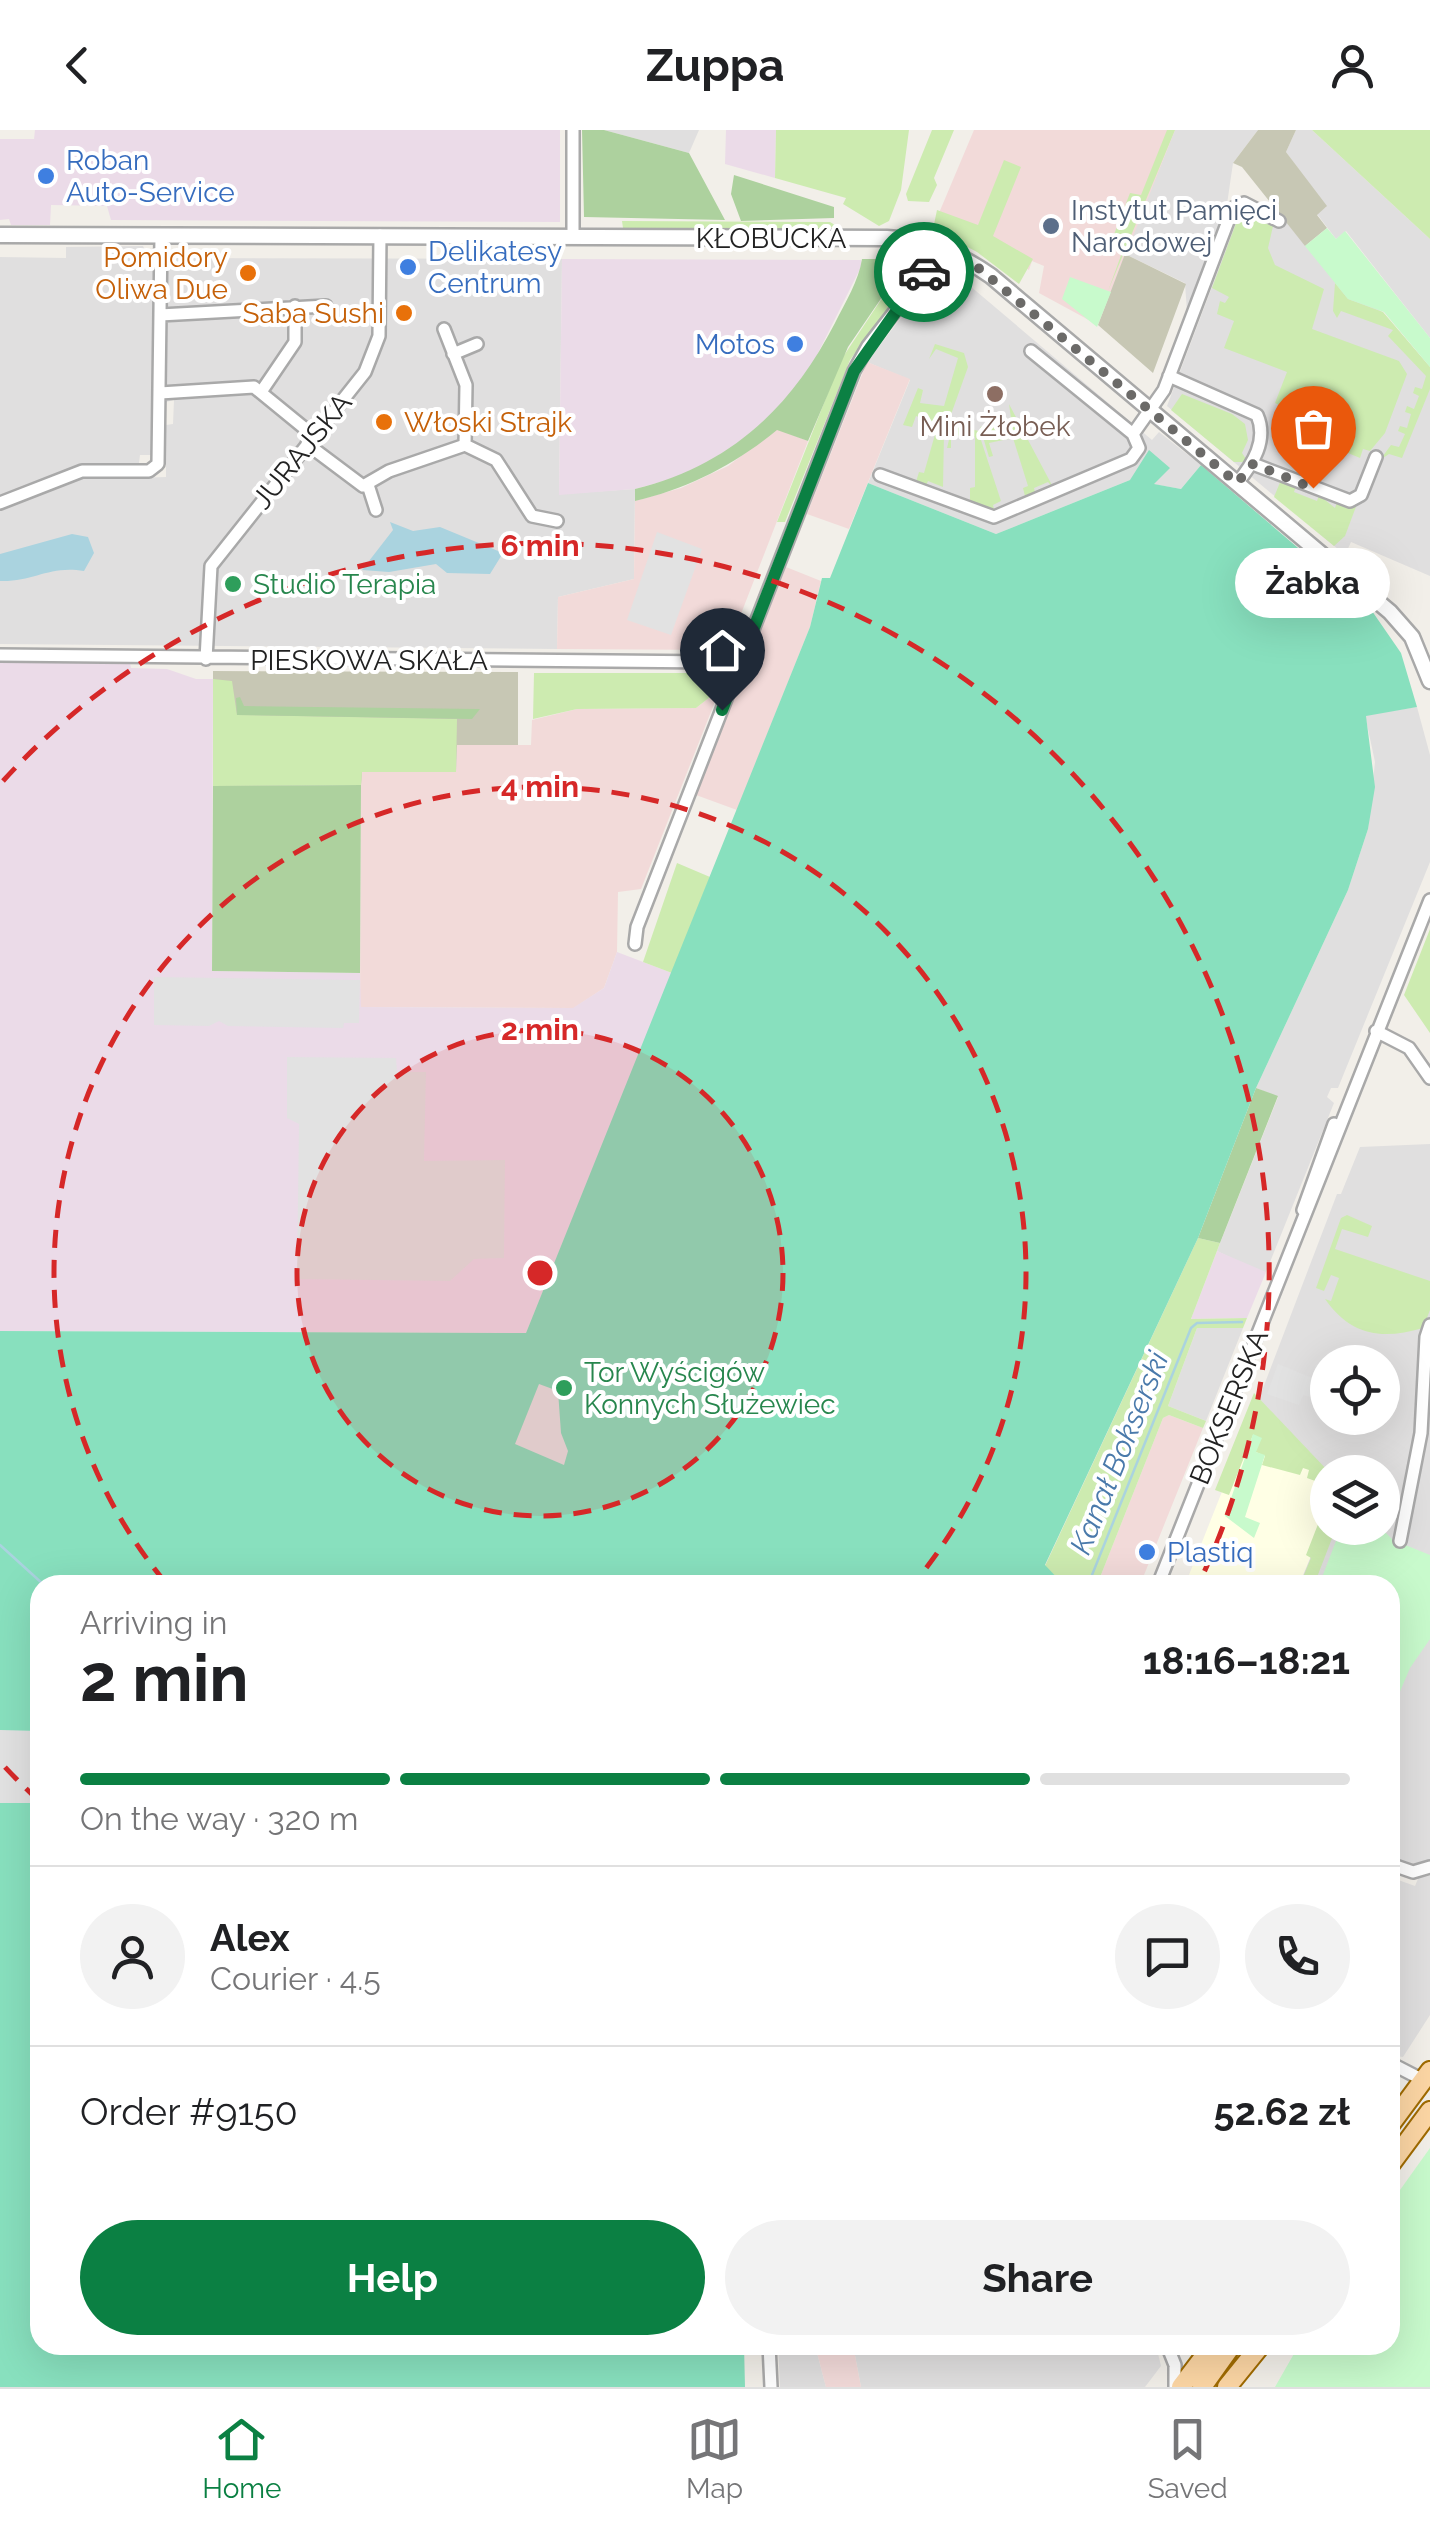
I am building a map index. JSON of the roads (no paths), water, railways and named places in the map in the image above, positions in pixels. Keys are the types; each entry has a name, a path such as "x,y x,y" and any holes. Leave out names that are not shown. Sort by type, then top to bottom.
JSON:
{"main road":[{"path":"1400,2111 1426,2075"},
{"path":"1400,2152 1430,2111"},
{"path":"1178,2387 1205,2355"},
{"path":"1202,2387 1225,2355"},
{"path":"1227,2387 1253,2355"},
{"path":"1236,2387 1255,2355"}],"street":[{"path":"573,130 573,237"},
{"path":"1132,434 1152,411 1169,376 1233,208 1244,203 1279,222"},
{"name":"KŁOBUCKA","path":"0,235 887,238 944,248 991,276 1390,612 1412,637 1430,682"},
{"name":"JURAJSKA","path":"206,660 211,566 376,351 380,235"},
{"path":"0,503 82,471 153,470 159,461 160,236"},
{"path":"635,944 637,927 854,371 868,346 944,248"},
{"path":"261,392 296,342 295,306"},
{"path":"160,314 326,306"},
{"path":"444,330 466,391 464,446"},
{"path":"454,354 477,344"},
{"path":"880,475 994,517 1121,466 1139,448 1132,434 1031,351"},
{"path":"1169,376 1257,415 1262,432 1253,464 1237,483"},
{"path":"160,393 254,387 354,482 368,485 389,471 464,446 496,460 532,516 557,521"},
{"path":"1253,464 1350,501 1361,495 1376,457"},
{"path":"368,485 376,510"},
{"name":"PIESKOWA SKAŁA","path":"0,655 712,662 738,669"},
{"name":"BOKSERSKA","path":"1162,1575 1326,1171 1343,1110 1430,900"},
{"path":"1376,1031 1409,1048 1430,1078"},
{"path":"1400,1541 1420,1438 1430,1326"},
{"path":"1400,1867 1413,1872 1430,1867"},
{"path":"1400,2066 1426,2075"},
{"path":"769,2355 771,2387"},
{"path":"1172,2355 1178,2387"}],"water":[{"path":"390,522 413,531 440,527 503,553 490,574 447,573 436,564 389,572 362,570 393,530"},
{"path":"72,534 88,537 94,553 84,571 61,570 0,581 0,554"}],"waterway":[{"name":"Kanał Bokserski","path":"1092,1575 1191,1328 1197,1323 1242,1322"},
{"path":"0,1545 33,1575"}],"place":[{"name":"Roban Auto-Service","path":"46,176"},
{"name":"Instytut Pamięci Narodowej","path":"1051,226"},
{"name":"Delikatesy Centrum","path":"408,267"},
{"name":"Pomidory Oliwa Due","path":"248,273"},
{"name":"Saba Sushi","path":"404,313"},
{"name":"Motos","path":"795,344"},
{"name":"Mini Żłobek","path":"995,394"},
{"name":"Włoski Strajk","path":"384,422"},
{"name":"Żabka","path":"1313,488"},
{"name":"Studio Terapia","path":"233,584"},
{"name":"Tor Wyścigów Konnych Służewiec","path":"564,1388"},
{"name":"Plastiq","path":"1147,1552"}]}
